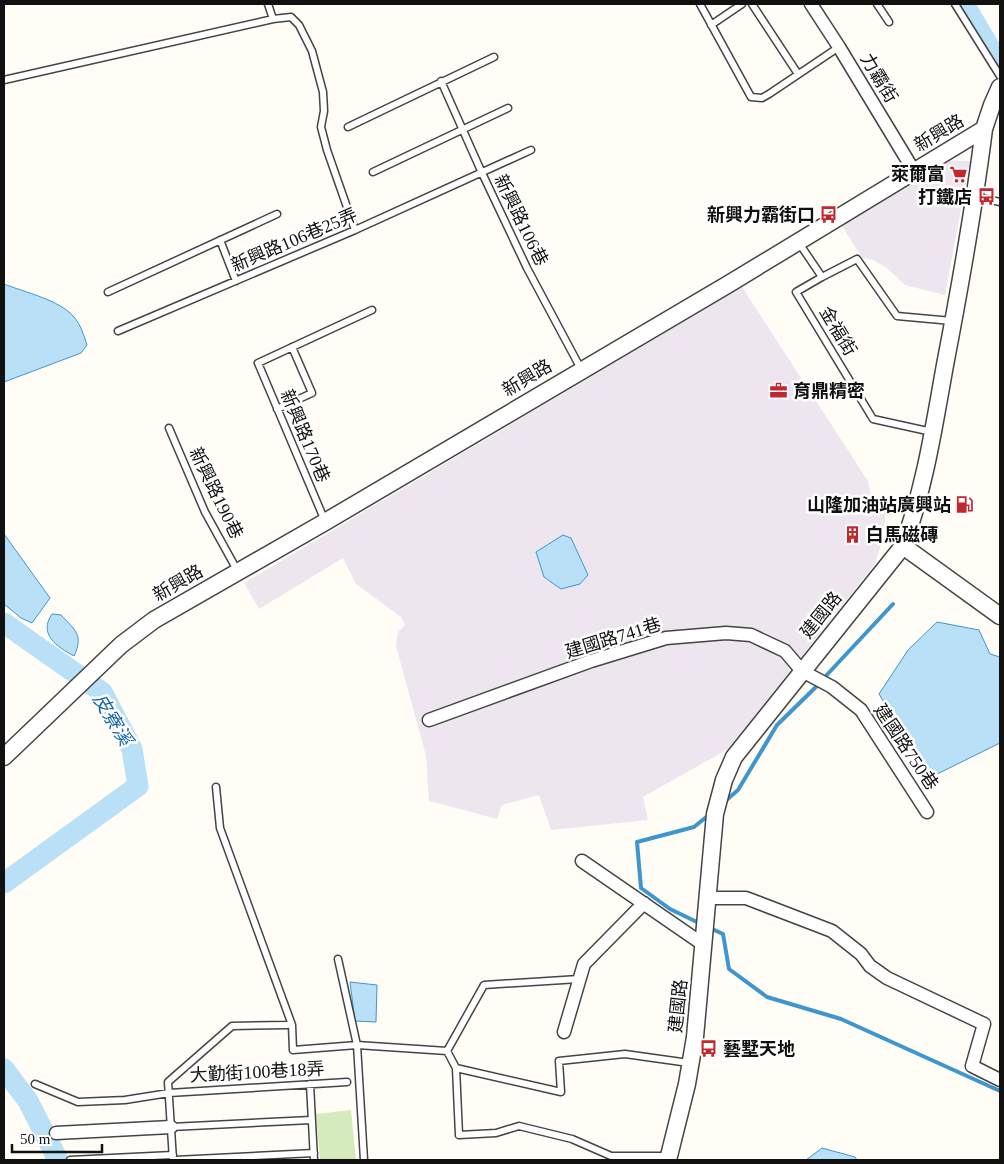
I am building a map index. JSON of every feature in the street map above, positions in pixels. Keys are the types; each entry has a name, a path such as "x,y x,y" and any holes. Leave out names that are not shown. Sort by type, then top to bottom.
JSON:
{"street":[{"name":"力霸街","path":"811,4 840,47 914,171"},
{"name":"建國路","path":"668,1158 687,1084 698,1004 717,808 724,780 734,758 902,546 915,513 933,432 954,321 984,129 1000,87"},
{"name":"新興路","path":"4,757 121,645 154,620 325,522 798,242 984,129"},
{"path":"902,546 1000,616"},
{"name":"建國路741巷","path":"429,720 591,661 666,638 726,633 751,635 785,651 802,672"},
{"name":"建國路750巷","path":"802,672 832,687 861,710 927,812"},
{"path":"582,861 644,903 705,932"},
{"path":"708,898 746,898 832,932 862,954 870,966 887,978 984,1024 972,1066 1000,1080"},
{"path":"564,1032 584,964 644,903"},
{"path":"56,1133 171,1127"}],"lane":[{"path":"268,4 273,19"},
{"path":"700,4 752,97 762,98 840,47"},
{"path":"711,25 742,4"},
{"path":"752,4 798,74"},
{"path":"877,4 889,22"},
{"path":"955,4 1000,76"},
{"path":"4,80 291,16 312,51 324,92 322,127 327,150 356,230"},
{"path":"348,127 494,57"},
{"name":"新興路106巷","path":"442,81 482,173 527,268 581,369"},
{"path":"373,172 508,108"},
{"name":"新興路106巷25弄","path":"118,331 356,230 530,150"},
{"path":"975,196 1000,202"},
{"path":"108,292 277,214"},
{"path":"220,240 236,281"},
{"path":"798,242 822,276 857,260 897,316 954,321"},
{"name":"金福街","path":"822,276 796,292 873,419 933,432"},
{"path":"277,409 312,393 292,347 372,310"},
{"name":"新興路170巷","path":"292,347 258,363 325,522"},
{"name":"新興路190巷","path":"169,428 205,512 238,571"},
{"path":"216,787 220,828 292,1025 293,1050 356,1045 447,1051"},
{"path":"338,959 356,1045 364,1160"},
{"path":"447,1051 484,985 580,979"},
{"path":"173,1158 168,1082 232,1026 287,1025"},
{"path":"447,1051 456,1068 459,1135 496,1133 520,1126 572,1139 611,1156 668,1158"},
{"path":"456,1068 561,1092 559,1061 625,1054 690,1063"},
{"name":"大勤街100巷18弄","path":"35,1084 78,1102 124,1100 169,1093 347,1082"},
{"path":"310,1084 314,1160"},
{"path":"171,1127 311,1120"},
{"path":"70,1160 314,1153"}],"shaded area":[{"path":"947,161 970,161 945,295 905,285 887,268 873,260 862,258 842,226"},
{"path":"742,287 868,481 872,499 886,506 884,535 875,564 728,749 643,797 648,820 551,830 539,795 502,805 497,819 429,801 426,756 396,646 398,632 405,625 401,617 356,584 343,558 259,609 244,583"}],"green space":[{"path":"351,1110 356,1160 320,1160 316,1114"}],"water":[{"path":"4,284 51,301 68,311 79,323 87,345 81,353 4,382"},
{"path":"4,534 50,598 32,623 21,618 4,604"},
{"path":"563,535 571,538 588,575 580,584 561,589 544,577 536,552"},
{"path":"52,614 61,615 74,629 78,643 74,656 56,644 48,634 48,621"},
{"path":"937,622 979,630 990,654 1000,657 1000,743 929,778 879,694 908,650"},
{"path":"350,982 377,985 376,1022 355,1021"},
{"path":"822,1148 855,1157 857,1160 806,1160"}],"waterway":[{"path":"964,4 1000,63"},
{"path":"823,679 893,604"},
{"name":"皮寮溪","path":"4,623 102,692 132,749 138,786 4,883"},
{"path":"723,803 738,790 777,725 820,683"},
{"path":"701,924 670,909 641,888 637,842 694,827 710,814"},
{"path":"710,928 723,934 729,969 767,997 841,1019 1000,1091"},
{"name":"皮寮溪","path":"4,1069 28,1101 58,1160"}],"place":[{"name":"萊爾富","path":"959,174"},
{"name":"打鐵店","path":"986,197"},
{"name":"新興力霸街口","path":"829,215"},
{"name":"育鼎精密","path":"779,391"},
{"name":"山隆加油站廣興站","path":"965,505"},
{"name":"白馬磁磚","path":"852,535"},
{"name":"藝墅天地","path":"709,1049"}]}
